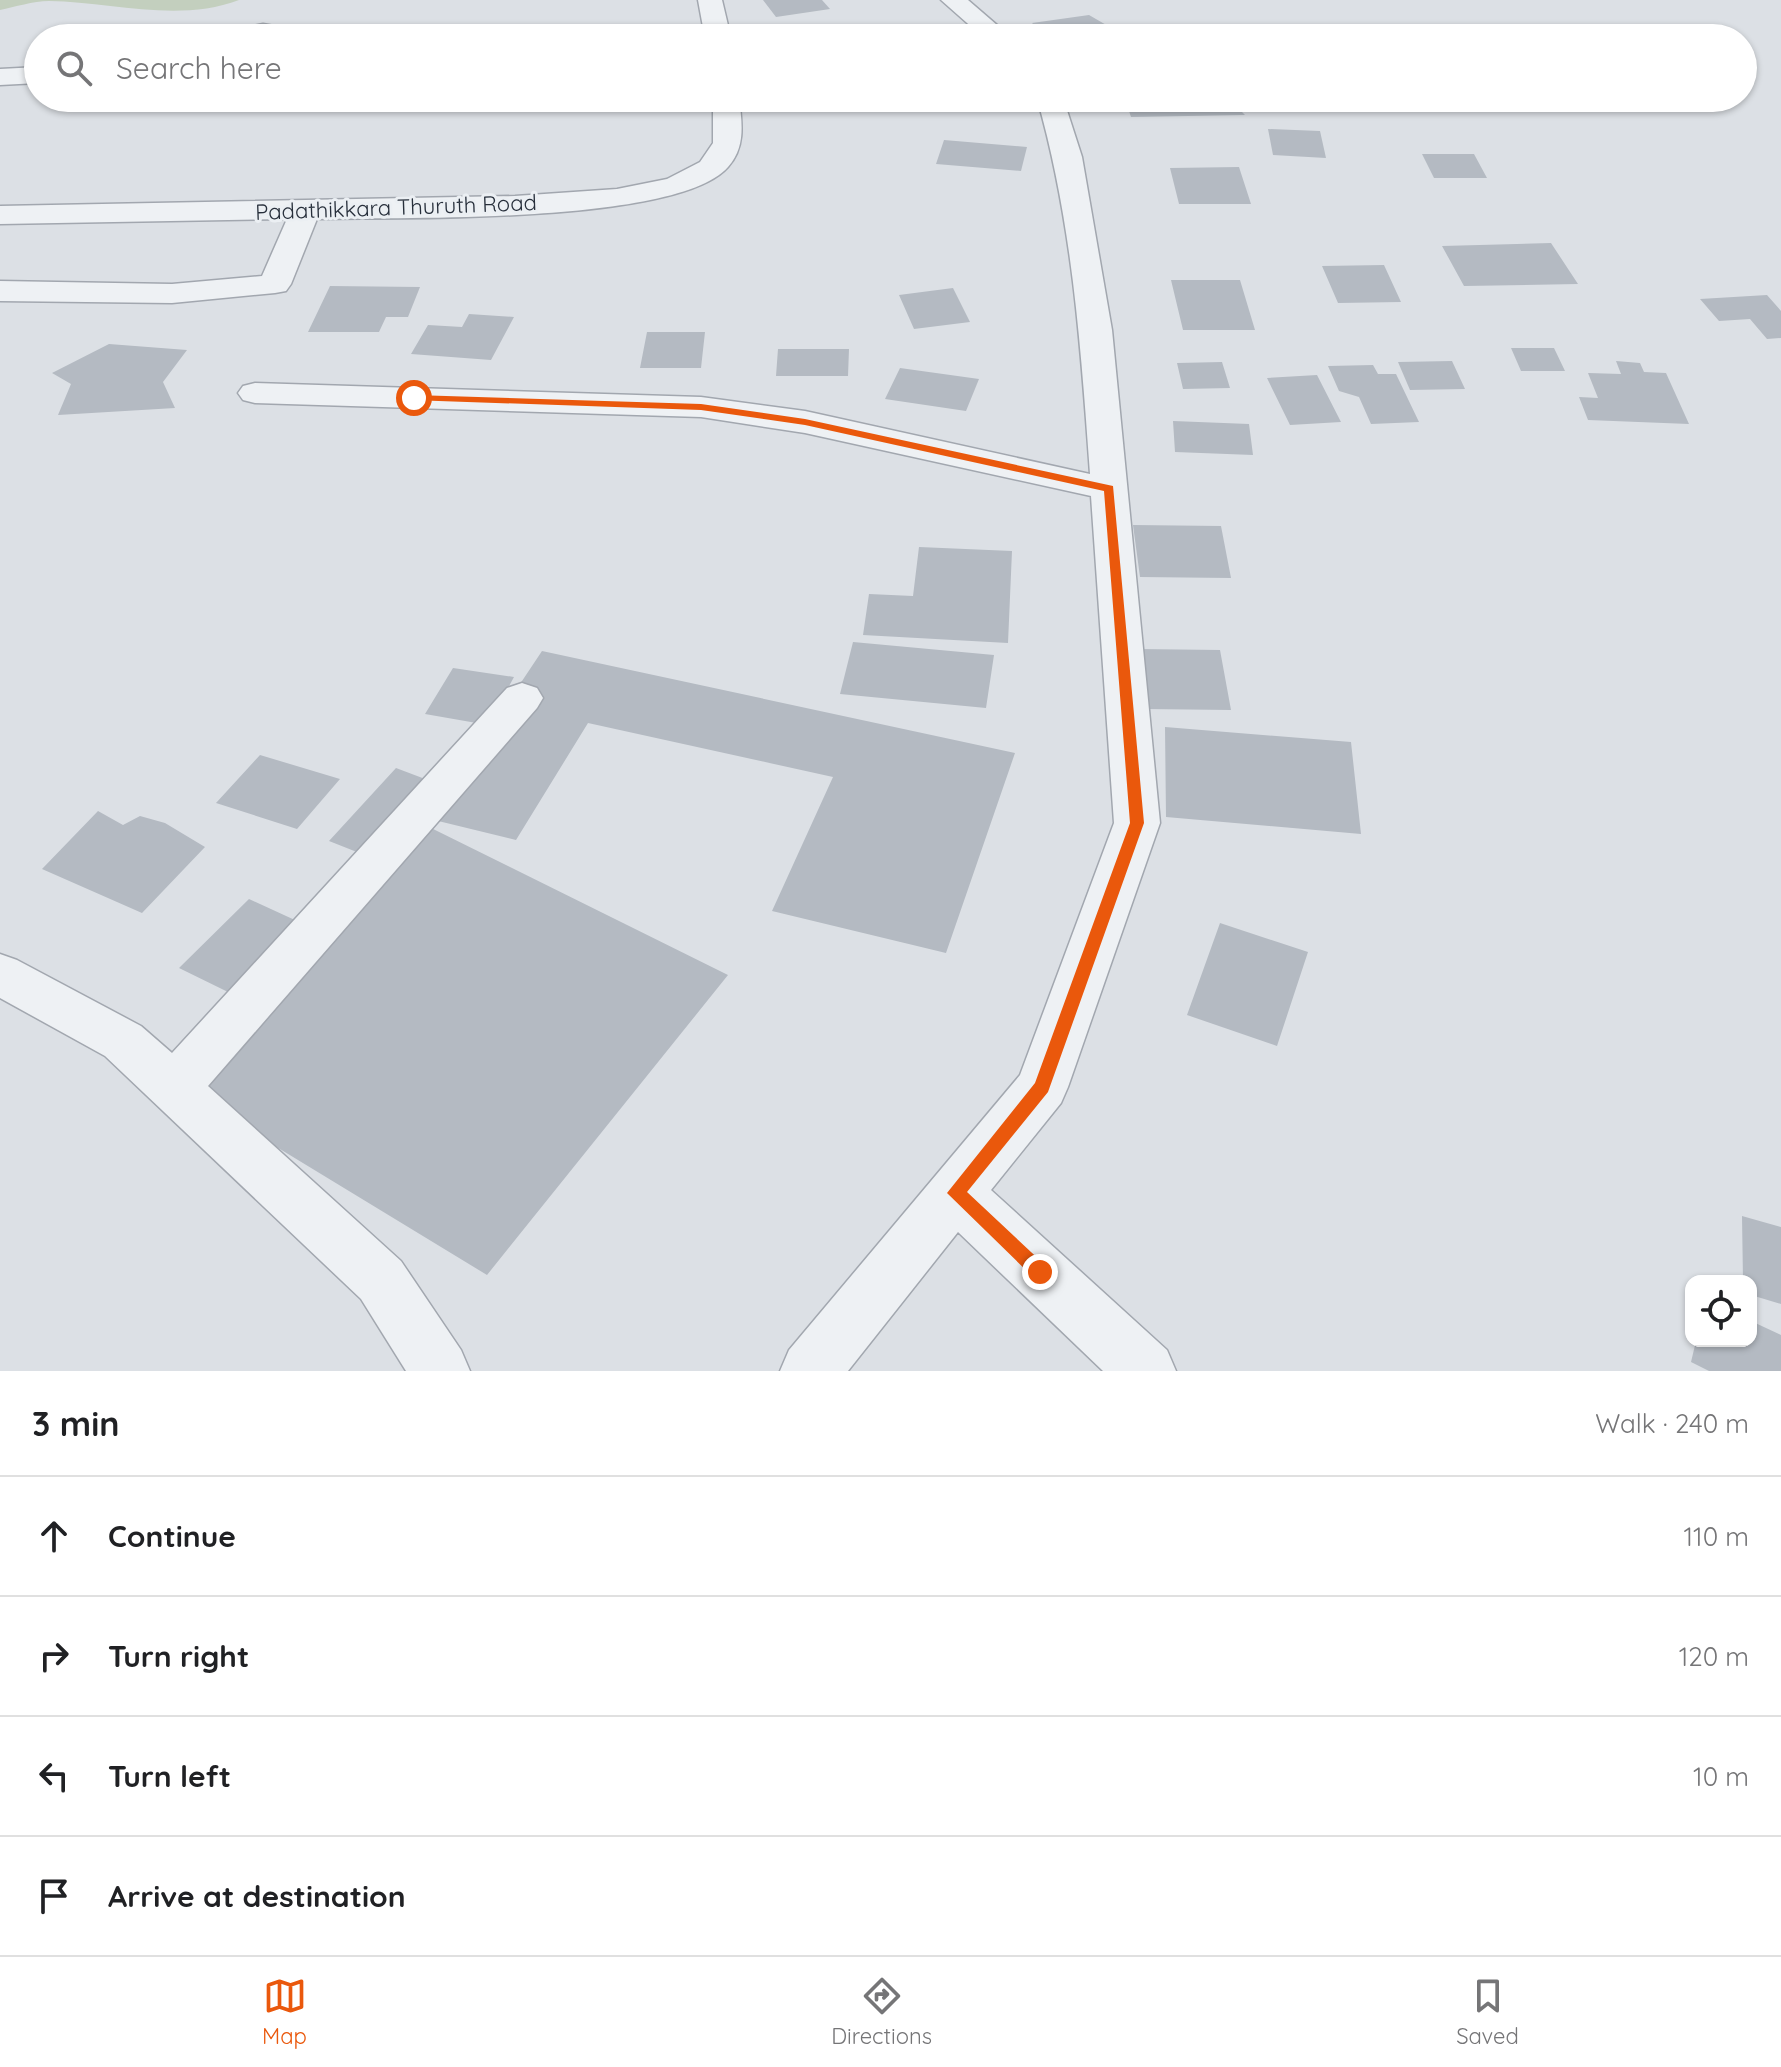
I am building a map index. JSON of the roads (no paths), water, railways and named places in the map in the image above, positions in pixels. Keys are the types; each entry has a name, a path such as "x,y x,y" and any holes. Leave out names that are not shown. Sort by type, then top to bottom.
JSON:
{"street":[{"path":"710,0 715,24"},
{"path":"953,0 982,24"},
{"path":"0,77 24,76"},
{"name":"Padathikkara Thuruth Road","path":"0,215 531,204 641,194 678,186 700,176 723,153 730,140 727,112"},
{"path":"810,1371 1042,1087 1137,823 1096,330 1068,157 1054,112"},
{"path":"0,291 104,295 244,289 275,284 305,211"},
{"path":"255,393 701,407 805,422 1109,489"},
{"path":"173,1088 522,698"},
{"path":"0,974 123,1041 381,1280 440,1371"},
{"path":"955,1193 1146,1371"}]}
